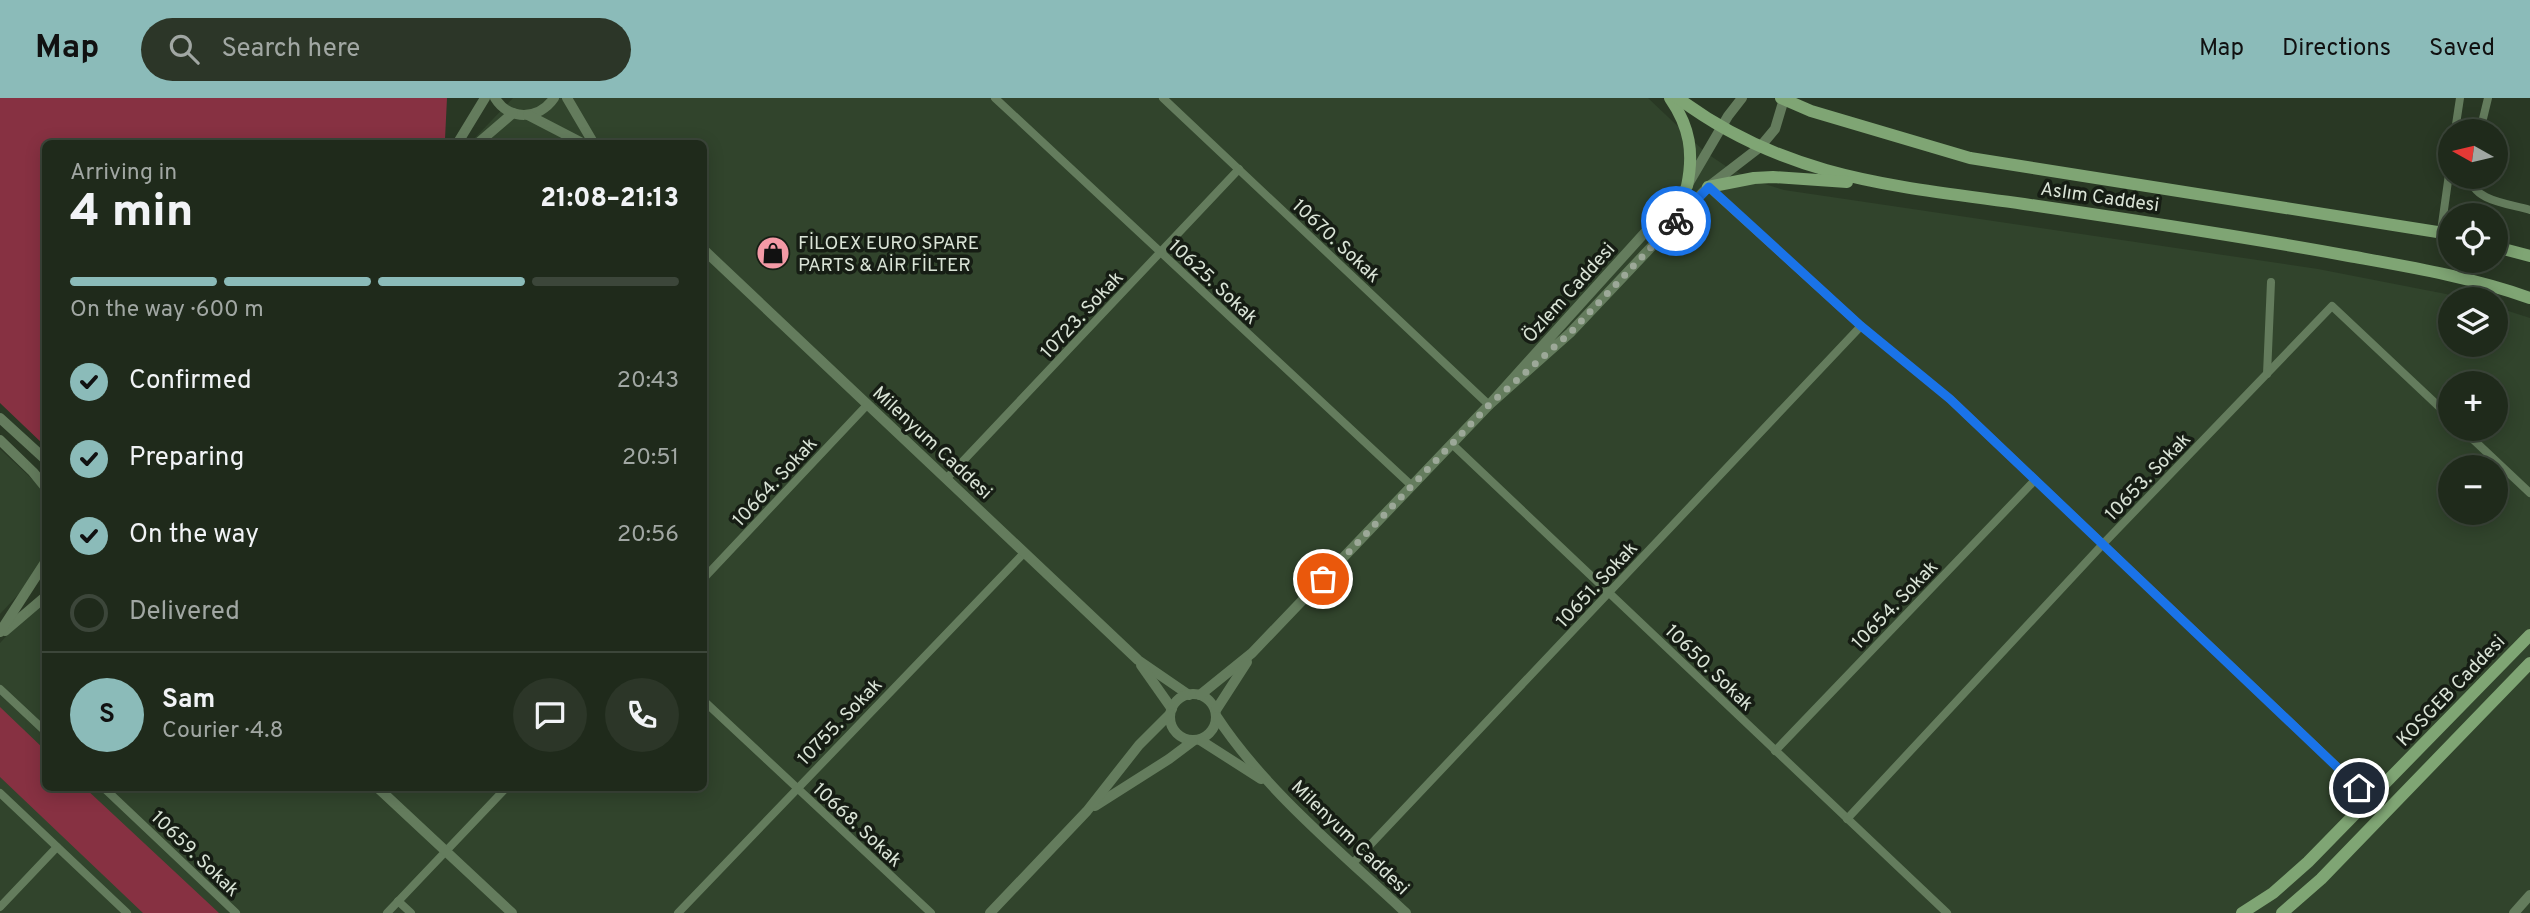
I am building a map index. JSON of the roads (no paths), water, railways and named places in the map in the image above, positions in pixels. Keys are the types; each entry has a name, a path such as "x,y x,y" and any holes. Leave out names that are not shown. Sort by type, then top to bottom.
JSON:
{"main road":[{"path":"1670,98 1690,137 1691,161 1687,186"},
{"name":"Aslım Caddesi","path":"1678,98 1722,127 1760,147 1818,169 1876,182 2271,241 2490,284 2530,298"},
{"name":"Aslım Caddesi","path":"1783,99 1811,111 1970,158 2438,232"},
{"path":"1709,187 1773,177 1830,182 1876,182"},
{"path":"2508,250 2530,256"},
{"name":"KOSGEB Caddesi","path":"2242,913 2293,876 2530,635"},
{"name":"KOSGEB Caddesi","path":"2288,912 2530,663"}],"street":[{"path":"459,140 485,98"},
{"path":"495,98 506,110 528,115 576,140"},
{"path":"528,115 539,112 554,98"},
{"path":"568,98 592,140"},
{"name":"10625. Sokak","path":"995,98 1412,486"},
{"name":"10670. Sokak","path":"1163,98 1489,405"},
{"name":"Özlem Caddesi","path":"1194,695 1252,653 1489,405 1687,186 1742,98"},
{"path":"2457,119 2460,98"},
{"path":"2483,119 2488,98"},
{"name":"Özlem Caddesi","path":"1489,405 1570,333 1709,187 1760,147 1775,129 1783,99"},
{"path":"482,140 513,113"},
{"name":"10723. Sokak","path":"946,479 1239,169"},
{"path":"1709,187 1861,326 1950,399 2386,813"},
{"path":"2475,189 2479,195 2530,210"},
{"name":"Milenyum Caddesi","path":"707,253 1138,660"},
{"path":"2267,374 2271,282"},
{"name":"10653. Sokak","path":"1847,819 2103,544 2332,306 2438,407"},
{"name":"10651. Sokak","path":"1353,863 1861,326"},
{"name":"10664. Sokak","path":"707,575 867,405"},
{"path":"0,418 42,456"},
{"path":"0,440 42,483"},
{"path":"2475,441 2530,493"},
{"name":"10650. Sokak","path":"1452,444 1947,913"},
{"name":"10654. Sokak","path":"1776,751 2035,480"},
{"name":"10755. Sokak","path":"678,913 1024,553"},
{"path":"0,634 42,567"},
{"path":"0,634 42,599"},
{"name":"Özlem Caddesi","path":"1216,714 1252,653"},
{"path":"1138,660 1194,695 1207,698 1228,735 1272,786"},
{"path":"1138,660 1171,711 1170,722 1178,735 1196,741 1272,786"},
{"path":"0,689 42,728"},
{"path":"990,913 1087,811 1178,700 1194,695"},
{"name":"10668. Sokak","path":"707,704 931,913"},
{"path":"1087,811 1212,732 1216,714"},
{"name":"Milenyum Caddesi","path":"1272,786 1406,913"},
{"name":"10659. Sokak","path":"107,791 236,913"},
{"path":"381,791 512,913"},
{"path":"387,913 503,791"},
{"path":"0,793 127,913"},
{"path":"0,906 57,846"},
{"path":"2514,913 2530,895"},
{"path":"398,901 411,913"}],"place":[{"name":"FİLOEX EURO SPARE PARTS & AİR FİLTER","path":"773,253"}]}
